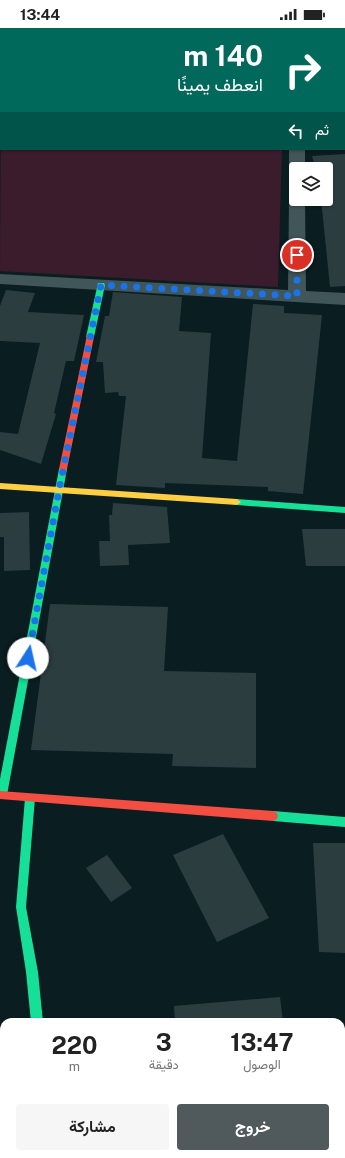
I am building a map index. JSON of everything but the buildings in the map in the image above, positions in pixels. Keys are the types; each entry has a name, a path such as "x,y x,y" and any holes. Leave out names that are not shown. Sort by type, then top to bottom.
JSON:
{"street":[{"path":"297,150 297,162"},
{"path":"297,206 297,296"},
{"path":"0,279 345,299"},
{"path":"101,285 59,490 1,795 345,822"},
{"path":"0,486 345,510"},
{"path":"30,798 21,907 32,972 37,1018"}],"shaded area":[{"path":"1,150 282,150 278,287 0,271"}],"traffic: fast":[{"path":"90,337 101,285"},
{"path":"2,795 63,469"},
{"path":"237,502 345,510"},
{"path":"30,798 21,907 32,972 37,1018"},
{"path":"273,816 345,822"}],"traffic: slow":[{"path":"0,486 237,502"}],"traffic: jam":[{"path":"63,469 90,337"},
{"path":"0,795 273,816"}],"route":[{"path":"28,658 59,490 101,285 297,296 297,255"}]}
